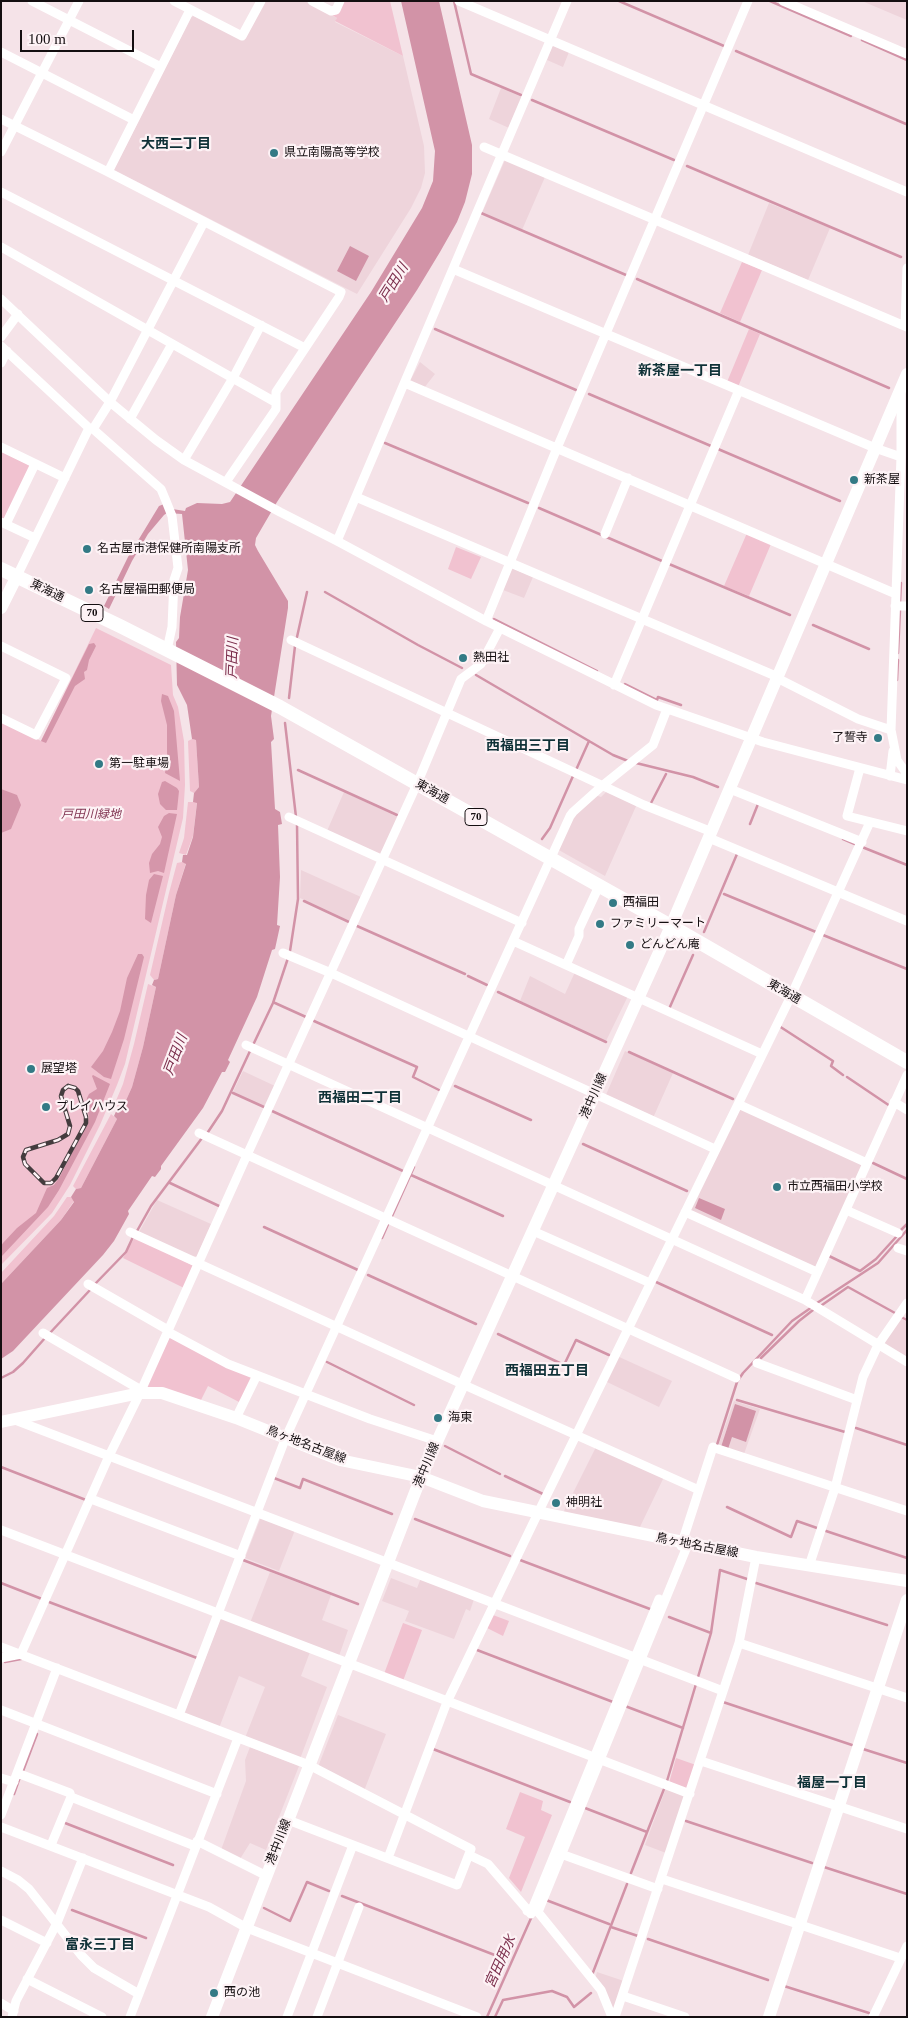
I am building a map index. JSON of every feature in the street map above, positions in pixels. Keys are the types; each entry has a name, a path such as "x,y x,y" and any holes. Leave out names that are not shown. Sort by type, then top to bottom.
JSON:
{"main road":[{"name":"港中川線","path":"212,2017 421,1477 671,926 907,374"},
{"name":"東海通","path":"1,569 280,707 671,926 907,1062"},
{"path":"1,608 17,576"},
{"name":"鳥ヶ地名古屋線","path":"1,1422 141,1392 162,1393 236,1418 340,1460 421,1477 469,1496 538,1513 756,1557 907,1581"},
{"path":"769,2017 907,1600"}],"street":[{"path":"32,1 161,67"},
{"path":"1,152 79,1"},
{"path":"174,1 242,36 261,1"},
{"path":"312,1 331,11 336,10 340,1"},
{"path":"460,1 907,192"},
{"path":"337,541 567,1"},
{"path":"486,622 557,448 748,1"},
{"path":"784,1 907,54"},
{"path":"108,172 190,10"},
{"path":"1,52 134,120"},
{"path":"1,119 341,292 276,392 276,409 226,482"},
{"path":"484,147 906,327 907,268"},
{"path":"1,192 305,348"},
{"path":"17,576 91,428 110,402 204,222"},
{"path":"1,247 275,402"},
{"path":"453,268 875,448 901,457"},
{"path":"1,299 110,402 156,440 184,460 486,622 667,709 752,738 907,780"},
{"path":"1,337 18,314"},
{"path":"184,460 233,378 260,325"},
{"path":"130,419 172,344"},
{"path":"1,363 4,349"},
{"path":"4,349 161,489 170,510 178,568 174,580 172,627 167,650"},
{"path":"405,383 896,594"},
{"path":"901,388 901,457 903,476 895,606 891,730 893,748 897,760 907,774"},
{"path":"614,684 739,390"},
{"path":"1,447 65,478"},
{"path":"35,464 3,522 35,538"},
{"path":"605,534 628,478"},
{"path":"356,497 777,677 858,719 891,730"},
{"path":"895,606 907,606"},
{"path":"21,1654 109,1456 141,1392 417,784 462,679 481,664 500,628"},
{"path":"291,640 602,786 907,921"},
{"path":"1,646 66,678 36,735 1,718"},
{"path":"179,1715 286,1438 550,859 573,812 653,745 667,709"},
{"path":"890,776 893,748"},
{"path":"860,768 847,816 907,831"},
{"path":"730,789 860,845"},
{"path":"289,818 522,923"},
{"path":"388,1858 447,1702 791,996 870,822"},
{"path":"566,965 579,936 579,929 599,886"},
{"path":"513,941 762,1054"},
{"path":"283,953 331,973 715,1149"},
{"path":"246,1045 804,1300 907,1362"},
{"path":"804,1300 907,1075"},
{"path":"894,1102 907,1110"},
{"path":"738,1104 867,1163"},
{"path":"199,1133 736,1378"},
{"path":"846,1210 898,1233"},
{"path":"685,1212 817,1272"},
{"path":"533,1231 650,1283"},
{"path":"130,1232 699,1490"},
{"path":"88,1284 168,1330 170,1333 220,1359 370,1419 437,1441"},
{"path":"809,1566 835,1488 863,1377 878,1345 907,1303"},
{"path":"43,1333 141,1392"},
{"path":"757,1363 857,1400"},
{"path":"236,1418 257,1375"},
{"path":"15,1420 723,1691"},
{"path":"532,1910 685,1543 699,1490 716,1448 907,1511"},
{"path":"91,1499 240,1556"},
{"path":"1,1530 690,1794"},
{"path":"614,2017 623,1996 739,1643 756,1557"},
{"path":"739,1643 907,1698"},
{"path":"1,1647 309,1765 489,1861 601,1990 614,2017"},
{"path":"1,1658 21,1654"},
{"path":"1,1815 57,1668"},
{"path":"1,1710 216,1794"},
{"path":"130,2017 238,1738"},
{"path":"532,1910 561,1854 596,1759"},
{"path":"701,1761 907,1829"},
{"path":"1,1778 15,1778 70,1794 71,1797 196,1843 267,1876"},
{"path":"51,1845 71,1797"},
{"path":"288,1820 457,1885 470,1852"},
{"path":"1,1827 209,1906 247,1928 477,2017"},
{"path":"287,2017 353,1845"},
{"path":"561,1854 658,1889"},
{"path":"1,2003 13,2014 16,2001 57,1923 83,1858"},
{"path":"1,1871 29,1888 81,1955 94,1968 139,1994"},
{"path":"662,1879 900,1958"},
{"path":"317,2017 359,1907"},
{"path":"1,1920 47,1943"},
{"path":"873,2017 907,1946"},
{"path":"28,1980 102,2017"},
{"path":"623,1996 685,2017"}],"shaded area":[{"name":"県立南陽高等学校","path":"264,1 305,1 337,18 335,22 403,56 424,146 425,173 421,188 411,208 357,294 114,170 191,17 194,16 244,41"},
{"path":"862,1 907,1 907,20 895,15"},
{"path":"553,45 569,52 563,67 547,60"},
{"path":"501,88 522,97 509,128 489,119"},
{"path":"505,160 545,177 522,230 482,213"},
{"path":"769,203 830,228 808,280 748,255"},
{"path":"420,362 435,374 424,388 410,381"},
{"path":"512,568 533,577 524,598 503,590"},
{"path":"94,643 96,646 89,660 87,670 84,672 85,679 75,686 46,743 41,741 89,644"},
{"path":"162,694 168,696 174,711 180,781 165,773 167,725 161,701"},
{"path":"165,781 179,791 177,810 166,810 160,804 158,794 162,782"},
{"path":"1,789 17,795 21,805 11,829 1,833"},
{"path":"607,791 637,804 605,876 557,849 572,817 595,795 601,797"},
{"path":"344,792 398,817 381,855 327,831"},
{"path":"169,813 177,814 164,873 158,871 150,873 149,863 152,854 160,844 162,837 158,827 164,816"},
{"path":"301,870 361,897 350,921 300,898"},
{"path":"154,874 163,876 151,923 145,919 146,895 149,880"},
{"path":"138,954 142,954 144,957 124,1039 111,1079 104,1077 91,1067 103,1051 112,1032 120,1011 127,978"},
{"path":"575,972 628,996 606,1041 520,1001 530,976 565,994"},
{"path":"625,1051 673,1073 653,1118 605,1097"},
{"path":"243,1071 275,1086 265,1107 233,1092"},
{"path":"93,1075 110,1084 95,1122 48,1207 1,1257 1,1246 17,1228 36,1213 47,1188 54,1185 59,1178 87,1124 89,1117 86,1104 87,1098 89,1094 97,1089"},
{"name":"市立西福田小学校","path":"741,1109 863,1164 816,1268 690,1211 737,1111"},
{"path":"157,1200 211,1224 197,1256 193,1257 139,1232"},
{"path":"900,1318 907,1322 907,1358 885,1344 884,1341"},
{"path":"617,1356 672,1381 659,1407 605,1381"},
{"path":"734,1401 760,1409 744,1454 718,1446"},
{"path":"596,1447 664,1477 638,1531 562,1515"},
{"path":"261,1517 295,1530 279,1571 245,1558"},
{"path":"270,1572 331,1595 322,1620 348,1630 339,1656 250,1623"},
{"path":"391,1578 417,1588 421,1578 474,1599 470,1611 466,1609 454,1639 405,1621 409,1611 382,1601"},
{"path":"221,1617 310,1652 301,1676 327,1687 300,1759 245,1738 265,1687 239,1676 219,1728 184,1715"},
{"path":"338,1715 386,1734 364,1791 318,1767"},
{"path":"250,1747 299,1766 266,1850 250,1843 240,1859 221,1850 246,1781 245,1760"},
{"path":"666,1788 684,1794 685,1798 666,1853 645,1845"},
{"path":"597,1972 624,1981 614,2012 595,1979"}],"green space":[{"path":"344,1 390,1 403,56 335,21 337,18 332,15"},
{"path":"742,262 762,270 740,322 720,313"},
{"path":"749,329 760,334 738,387 727,382"},
{"path":"1,451 29,465 30,468 6,517 3,519 1,518"},
{"path":"747,533 771,544 749,596 724,586"},
{"path":"456,547 481,557 471,579 448,569"},
{"name":"戸田川緑地","path":"96,628 171,665 173,695 178,707 184,741 185,785 183,818 125,1064 117,1085 100,1125 70,1185 52,1213 1,1265 1,721 41,741"},
{"path":"196,740 199,787 194,793 190,791 188,741"},
{"path":"188,802 197,802 193,836 186,855 179,853 184,838"},
{"path":"177,863 186,863 176,895 158,979 154,980 150,975 169,893"},
{"path":"148,984 156,987 143,1047 132,1087 123,1107 118,1107 115,1103 123,1084"},
{"path":"111,1114 117,1119 81,1188 76,1189 73,1186"},
{"path":"67,1197 71,1197 74,1201 61,1220 1,1284 1,1273 54,1216"},
{"path":"135,1237 194,1266 184,1288 123,1258"},
{"path":"170,1336 253,1375 241,1403 208,1386 200,1402 145,1390"},
{"path":"493,1615 509,1621 503,1636 487,1628"},
{"path":"403,1623 422,1630 403,1681 384,1674"},
{"path":"676,1758 696,1765 688,1788 684,1789 669,1783"},
{"path":"520,1792 543,1801 541,1810 552,1815 521,1892 509,1878 525,1837 506,1829"}],"water":[{"name":"戸田川","path":"401,1 439,1 472,145 472,174 465,202 457,222 440,252 277,502 256,538 255,545 258,551 288,601 271,716 274,739 271,742 275,809 280,812 282,824 278,825 280,877 277,925 280,926 275,949 272,950 257,997 228,1060 230,1062 225,1072 222,1072 203,1108 161,1166 161,1169 155,1177 152,1176 128,1211 129,1214 114,1241 103,1255 13,1351 1,1359 1,1284 61,1220 74,1202 71,1197 76,1189 81,1188 117,1119 114,1116 118,1107 123,1107 132,1087 156,987 152,985 154,980 158,979 176,895 186,864 182,862 183,855 187,855 193,837 197,803 193,802 194,793 199,787 196,740 192,739 187,705 177,685 176,642 179,638 180,617 188,570 182,514 167,513 164,515 148,534 132,561 109,609 104,606 128,557 159,506 164,504 166,508 185,511 186,508 197,503 222,504 230,502 371,292 422,208 433,181 435,151"},
{"path":"350,246 369,256 356,281 337,271"},
{"path":"699,1198 725,1209 721,1220 695,1208"},
{"path":"735,1404 756,1411 746,1442 732,1437 728,1449 721,1447"}],"waterway":[{"path":"454,1 471,74 521,95"},
{"path":"619,1 724,46"},
{"path":"770,1 851,36"},
{"path":"862,40 907,60"},
{"path":"736,51 906,124"},
{"path":"532,100 674,160"},
{"path":"687,166 901,257"},
{"path":"481,213 626,275"},
{"path":"637,279 889,388"},
{"path":"435,329 576,390"},
{"path":"589,394 711,446"},
{"path":"385,443 528,503"},
{"path":"718,449 840,501"},
{"path":"539,508 662,561"},
{"path":"669,564 790,615"},
{"path":"900,602 901,583"},
{"path":"297,637 307,592"},
{"path":"325,592 462,668"},
{"path":"898,653 900,610"},
{"path":"494,619 597,671"},
{"path":"813,625 869,649"},
{"path":"289,698 295,646"},
{"path":"897,680 898,660"},
{"path":"476,675 613,755 628,761"},
{"path":"625,684 657,700 658,697 681,705"},
{"path":"285,723 296,817"},
{"path":"576,770 589,741"},
{"path":"636,763 693,777 718,787"},
{"path":"298,770 397,815"},
{"path":"650,805 666,774"},
{"path":"542,839 550,828 573,776"},
{"path":"750,824 758,804"},
{"path":"290,951 298,899 297,824"},
{"path":"843,839 857,845"},
{"path":"862,847 907,865"},
{"path":"704,932 737,854"},
{"path":"724,894 816,932"},
{"path":"304,901 349,922"},
{"path":"357,926 465,974"},
{"path":"823,935 907,969"},
{"path":"669,1009 693,955"},
{"path":"254,1043 273,1003 288,958"},
{"path":"468,976 487,985"},
{"path":"498,992 606,1042"},
{"path":"275,1003 306,1017"},
{"path":"314,1021 417,1067 413,1077 441,1091"},
{"path":"779,1026 833,1061 831,1066 843,1075"},
{"path":"208,1132 222,1111 250,1051"},
{"path":"629,1052 733,1099"},
{"path":"847,1077 890,1106"},
{"path":"455,1086 531,1120"},
{"path":"233,1093 264,1107"},
{"path":"272,1111 403,1171"},
{"path":"137,1231 151,1206 202,1138"},
{"path":"583,1144 687,1191"},
{"path":"873,1163 907,1179"},
{"path":"392,1216 414,1167"},
{"path":"411,1175 503,1216"},
{"path":"170,1183 219,1206"},
{"path":"382,1238 389,1222"},
{"path":"900,1231 907,1224"},
{"path":"264,1227 358,1270"},
{"path":"817,1303 878,1263 907,1230"},
{"path":"95,1284 126,1252 133,1237"},
{"path":"829,1256 860,1271 876,1259 896,1237"},
{"path":"368,1275 476,1324"},
{"path":"656,1282 772,1335"},
{"path":"822,1305 848,1287 895,1313"},
{"path":"49,1334 90,1290"},
{"path":"716,1448 737,1382 743,1373 792,1321 812,1307"},
{"path":"761,1358 813,1310"},
{"path":"901,1317 907,1320"},
{"path":"498,1334 564,1365 576,1340 609,1355"},
{"path":"1,1378 13,1372 23,1363 45,1338"},
{"path":"327,1362 414,1405"},
{"path":"737,1400 845,1432"},
{"path":"856,1428 907,1445"},
{"path":"445,1446 500,1474"},
{"path":"1,1467 86,1500"},
{"path":"505,1476 543,1494"},
{"path":"274,1478 300,1488 303,1479 392,1514"},
{"path":"727,1507 791,1537 797,1521 817,1528"},
{"path":"415,1519 510,1556"},
{"path":"826,1531 907,1558"},
{"path":"243,1560 358,1604"},
{"path":"520,1560 650,1609"},
{"path":"698,1677 711,1633 720,1570 747,1579"},
{"path":"1,1583 42,1599"},
{"path":"756,1583 887,1625"},
{"path":"49,1602 197,1658"},
{"path":"669,1617 711,1633"},
{"path":"477,1650 613,1702"},
{"path":"5,1662 21,1659"},
{"path":"667,1781 696,1684"},
{"path":"723,1702 852,1745"},
{"path":"625,1706 683,1728"},
{"path":"23,1771 37,1734"},
{"path":"433,1749 570,1802"},
{"path":"863,1749 907,1763"},
{"path":"14,1794 20,1777"},
{"path":"631,1873 664,1789"},
{"path":"585,1808 647,1832"},
{"path":"686,1821 812,1863"},
{"path":"65,1823 173,1865"},
{"path":"824,1867 907,1894"},
{"path":"264,1908 290,1921 307,1882 329,1891"},
{"path":"592,1975 627,1884"},
{"path":"342,1896 505,1959"},
{"path":"546,1900 609,1924"},
{"path":"72,1910 146,1938"},
{"name":"宮田用水","path":"487,2017 532,1916"},
{"path":"611,1927 638,1936"},
{"path":"648,1939 768,1980"},
{"path":"784,1986 869,2013"},
{"path":"495,2017 503,2000 552,1991 567,1997 574,2007 591,1993"}],"railway":[{"path":"68,1086 78,1091 86,1123 56,1178 51,1183 44,1183 25,1164 23,1157 26,1150 58,1140 68,1134 70,1126 61,1096 63,1090 68,1086"}],"place":[{"name":"県立南陽高等学校","path":"274,153"},
{"name":"新茶屋","path":"854,480"},
{"name":"名古屋市港保健所南陽支所","path":"87,549"},
{"name":"名古屋福田郵便局","path":"89,590"},
{"name":"熱田社","path":"463,658"},
{"name":"了誓寺","path":"878,738"},
{"name":"第一駐車場","path":"99,764"},
{"name":"西福田","path":"613,903"},
{"name":"ファミリーマート","path":"600,924"},
{"name":"どんどん庵","path":"630,945"},
{"name":"展望塔","path":"31,1069"},
{"name":"プレイハウス","path":"46,1107"},
{"name":"市立西福田小学校","path":"777,1187"},
{"name":"海東","path":"438,1418"},
{"name":"神明社","path":"556,1503"},
{"name":"西の池","path":"214,1993"}],"district":[{"name":"大西二丁目","path":"176,144"},
{"name":"新茶屋一丁目","path":"680,371"},
{"name":"西福田三丁目","path":"528,746"},
{"name":"西福田二丁目","path":"360,1098"},
{"name":"西福田五丁目","path":"547,1371"},
{"name":"福屋一丁目","path":"832,1783"},
{"name":"富永三丁目","path":"100,1945"}]}
